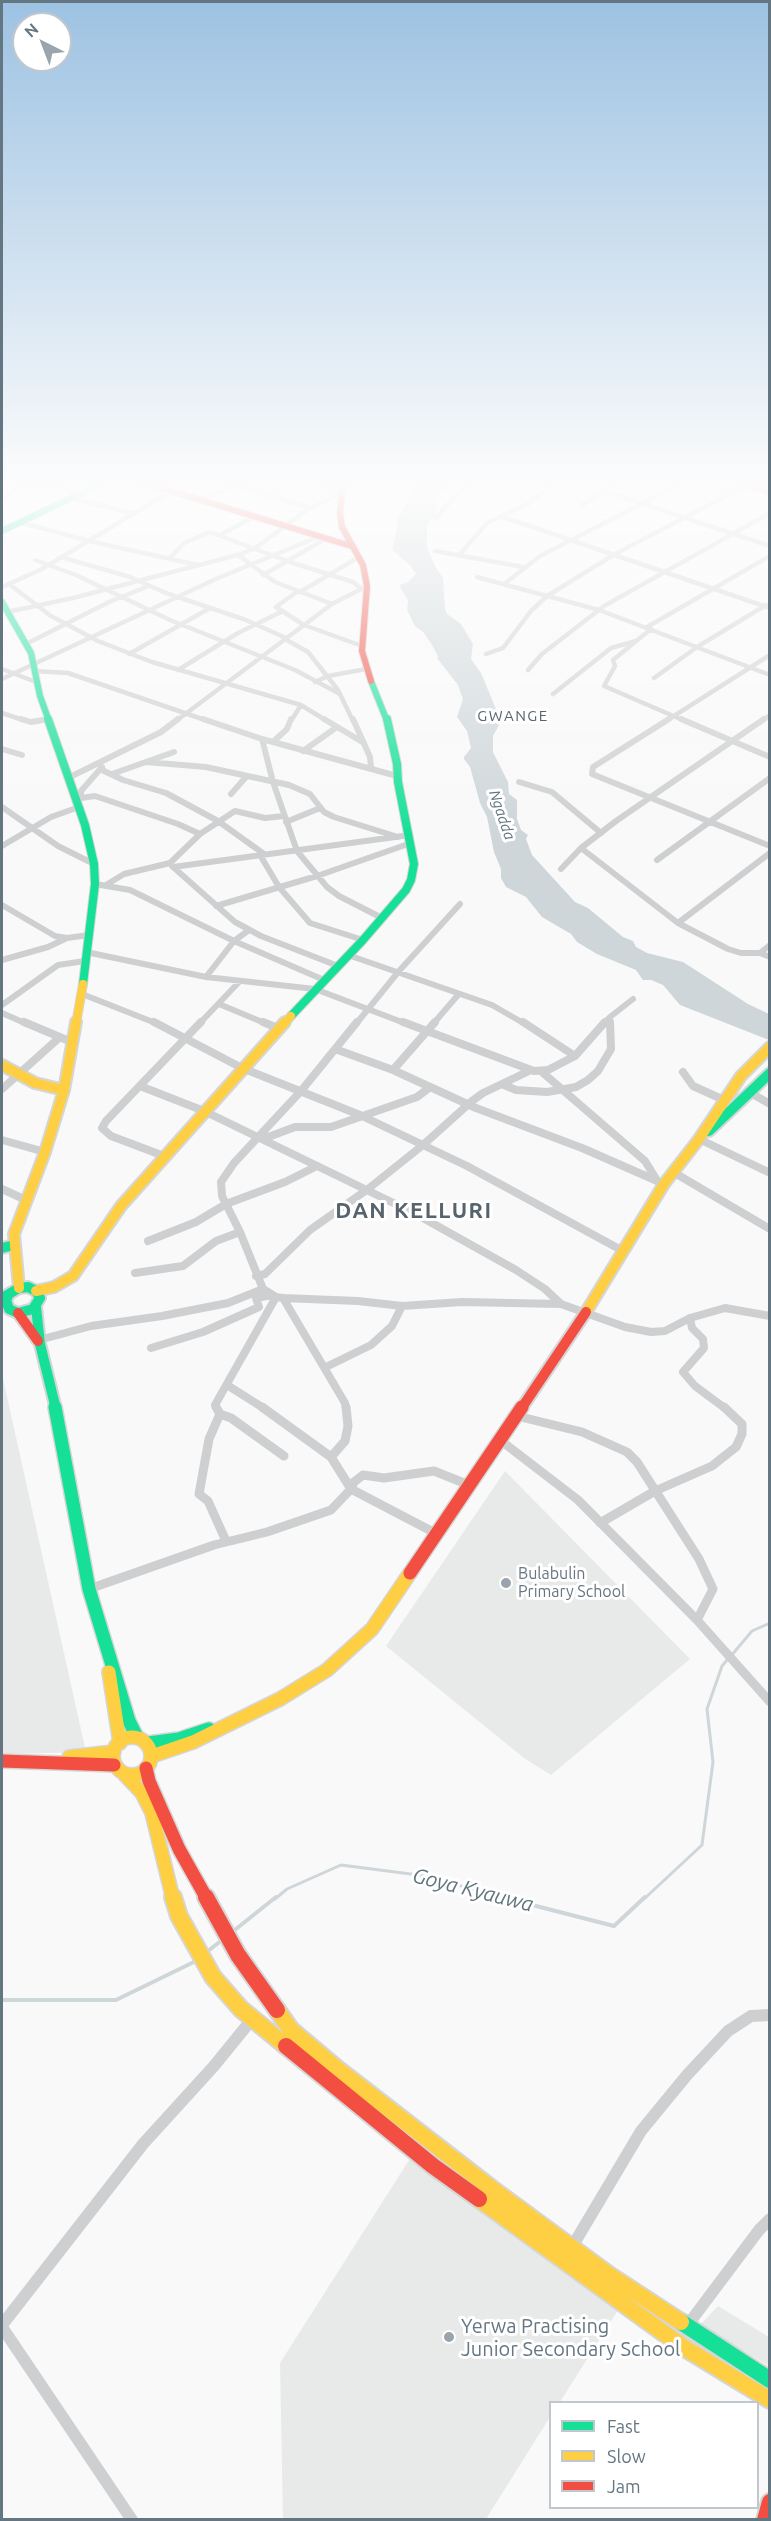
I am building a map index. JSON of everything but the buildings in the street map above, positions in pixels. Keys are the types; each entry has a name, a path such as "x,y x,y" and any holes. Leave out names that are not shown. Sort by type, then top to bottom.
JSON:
{"main road":[{"path":"36,1291 54,1287 73,1276 121,1206 242,1068 315,988 363,940 406,890 411,880 414,864 411,839 385,712 366,669 362,646 364,600"},
{"path":"2,602 26,644 68,778 79,801 100,884 85,957 82,994 64,1090 45,1152 14,1234 19,1288"},
{"path":"152,1756 194,1742 280,1699 327,1670 352,1650 389,1606 586,1312 661,1183 673,1172 699,1139 724,1100 759,1056 770,1047"},
{"path":"2,1065 35,1083 64,1090"},
{"path":"699,1139 770,1073"},
{"path":"2,1248 14,1245"},
{"path":"39,1342 18,1313 9,1309 5,1297 19,1288 28,1287 36,1291 40,1298 36,1307 39,1342 62,1436 89,1589 129,1721 137,1737 148,1743 179,1739 226,1724"},
{"path":"18,1313 36,1307"},
{"path":"108,1657 117,1747 114,1765 142,1793 152,1813 163,1851 168,1882 179,1916 213,1977 241,2008 370,2116 472,2195 683,2347 770,2400"},
{"path":"48,1761 117,1747 128,1738 137,1737"},
{"path":"125,1775 136,1774 146,1768 152,1756 148,1743"},
{"path":"2,1761 114,1765"},
{"path":"146,1768 149,1781 179,1849 208,1902 238,1955 291,2030 336,2068 572,2247 686,2327 770,2380"},
{"path":"765,2520 770,2502"}],"street":[{"path":"30,600 67,624 129,654 301,705 364,743"},
{"path":"8,612 63,600"},
{"path":"26,644 117,600"},
{"path":"127,600 180,625 261,656 340,694"},
{"path":"2,669 13,674 35,672 91,637 171,600"},
{"path":"184,600 256,624 308,652 340,694 370,757 371,768"},
{"path":"285,600 276,605 284,612 304,624 362,646"},
{"path":"320,600 332,604"},
{"path":"68,778 161,732 304,624 340,600"},
{"path":"486,654 503,648 531,611 543,600"},
{"path":"561,600 599,610 770,675"},
{"path":"528,669 542,654 599,610 617,600"},
{"path":"694,600 649,628 640,639 614,660 615,666 604,686 770,757"},
{"path":"748,600 768,606"},
{"path":"654,678 698,647 768,606"},
{"path":"129,654 210,608"},
{"path":"178,670 223,641 284,612"},
{"path":"553,694 611,648 640,639"},
{"path":"770,655 593,767 591,772 770,846"},
{"path":"315,682 328,676 366,669"},
{"path":"2,679 13,674 35,672 68,673 273,742 398,776"},
{"path":"273,742 287,729 295,711 301,705"},
{"path":"2,713 31,722 49,719"},
{"path":"2,722 11,715"},
{"path":"561,869 601,833 770,715"},
{"path":"303,751 337,727"},
{"path":"262,738 273,782 297,851 327,887 339,896 382,918"},
{"path":"2,749 22,755"},
{"path":"112,774 174,752"},
{"path":"79,801 81,791 113,757"},
{"path":"146,762 206,767 289,785 310,794 320,808 334,817 411,839"},
{"path":"100,769 158,789 218,821 262,855 279,887 310,923 363,940"},
{"path":"231,795 246,777"},
{"path":"657,860 770,778"},
{"path":"519,782 552,792 601,833"},
{"path":"2,846 79,801 95,796 178,824 200,834"},
{"path":"2,807 74,856 94,864"},
{"path":"171,865 200,834 235,811 265,818 285,819 320,808"},
{"path":"100,884 124,874 171,865 398,837"},
{"path":"216,906 317,876 411,839"},
{"path":"581,849 678,923 728,949 741,953 760,953 770,957"},
{"path":"678,923 770,854"},
{"path":"171,865 216,906 249,930 338,966"},
{"path":"100,884 130,890 234,941 324,980"},
{"path":"331,1457 345,1441 348,1426 345,1403 326,1367 277,1297 263,1289 240,1232 222,1196 221,1182 234,1162 261,1138 399,971 460,904"},
{"path":"2,905 42,929 67,938"},
{"path":"206,977 234,941 249,930"},
{"path":"2,960 48,947 67,938 89,935"},
{"path":"760,953 770,945"},
{"path":"348,955 399,971 499,1009 546,1035 575,1056"},
{"path":"2,1005 58,965 85,957 206,977 315,988 529,1071 542,1072 575,1056 610,1017 633,999"},
{"path":"164,1156 111,1136 102,1128 240,981"},
{"path":"82,994 130,1011 242,1068 360,1114 467,1166 623,1251"},
{"path":"393,1071 458,994"},
{"path":"219,1004 280,1029"},
{"path":"2,1013 74,1043"},
{"path":"504,1085 516,1090 564,1090 588,1080 598,1071 611,1049 610,1017"},
{"path":"2,1089 60,1037"},
{"path":"335,1049 582,1148 661,1183"},
{"path":"256,1276 265,1274 280,1262 310,1230 368,1189 423,1145 468,1104 483,1093 504,1085 529,1071"},
{"path":"542,1072 645,1161 661,1183"},
{"path":"683,1072 693,1086 724,1100"},
{"path":"140,1086 204,1111 368,1189 516,1270 545,1289 561,1304"},
{"path":"261,1138 295,1128 331,1126 360,1114 376,1112 417,1097 429,1088"},
{"path":"749,1092 770,1104"},
{"path":"699,1139 770,1173"},
{"path":"2,1140 45,1152"},
{"path":"148,1240 196,1222 226,1204 285,1182 317,1166"},
{"path":"673,1172 770,1229"},
{"path":"2,1189 26,1200"},
{"path":"135,1273 183,1266 216,1241 240,1232"},
{"path":"39,1342 91,1326 162,1316 228,1303 263,1289"},
{"path":"277,1297 215,1405 220,1414 231,1418 284,1456"},
{"path":"151,1348 203,1332 259,1307 256,1298 358,1301 402,1306 462,1302 561,1304 625,1327 651,1332 665,1330 688,1321 690,1318 725,1308 770,1316"},
{"path":"326,1367 371,1345 392,1326 402,1306"},
{"path":"600,1523 655,1491 712,1466 736,1447 742,1434 742,1424 738,1418 695,1386 683,1372 705,1348 703,1339 692,1328 690,1318"},
{"path":"227,1385 281,1419 331,1457 351,1489 437,1534"},
{"path":"220,1414 209,1439 199,1494 208,1501 226,1541"},
{"path":"517,1416 582,1432 627,1452 637,1462 699,1559 713,1589 698,1620"},
{"path":"500,1440 557,1483 600,1523 698,1620 770,1702"},
{"path":"89,1589 226,1541 267,1532 331,1510 351,1489 354,1482 363,1475 384,1478 434,1471 469,1485"},
{"path":"572,2247 641,2131 687,2075 728,2031 751,2016 770,2015"},
{"path":"132,2520 2,2326 143,2144 214,2066 253,2018"},
{"path":"686,2327 709,2300 759,2230 770,2219"}],"shaded area":[{"path":"2,1374 86,1752 2,1754"},
{"path":"505,1471 690,1659 551,1775 524,1758 386,1646"},
{"name":"Yerwa Practising Junior Secondary School","path":"411,2157 618,2310 561,2401 549,2401 549,2419 486,2519 283,2519 280,2363"},
{"path":"718,2306 769,2337 769,2366 700,2325"}],"water":[{"name":"Ngadda","path":"444,600 447,614 461,624 473,644 471,659 481,673 496,709 499,725 493,736 493,752 508,782 509,794 517,800 517,819 521,830 528,835 526,839 532,855 575,902 588,908 623,937 633,941 636,947 647,953 683,962 748,1004 769,1014 769,1040 680,1005 663,985 651,980 643,980 636,970 597,954 577,942 571,934 542,917 526,897 506,887 501,878 501,869 494,852 487,817 480,803 470,767 464,759 471,748 467,731 457,717 463,699 458,685 437,658 432,645 424,633 415,626 407,610 408,601"}],"waterway":[{"name":"Goya Kyauwa","path":"731,1656 752,1631 770,1623"},
{"name":"Goya Kyauwa","path":"644,1899 702,1845 713,1762 707,1709 722,1666 727,1660"},
{"name":"Goya Kyauwa","path":"275,1899 287,1889 341,1865 426,1876 507,1899"},
{"name":"Goya Kyauwa","path":"231,1933 276,1897"},
{"name":"Goya Kyauwa","path":"501,1897 614,1926 645,1897"},
{"name":"Goya Kyauwa","path":"208,1951 222,1940"},
{"name":"Goya Kyauwa","path":"2,2000 116,2000 196,1961"}],"traffic: fast":[{"path":"2,602 31,653 40,696 85,825 94,864 95,884 83,984"},
{"path":"291,1016 363,940 406,890 411,880 414,864 398,782 397,764 385,712 371,681"},
{"path":"709,1131 770,1073"},
{"path":"2,1248 14,1245"},
{"path":"2,1298 19,1288 28,1287 36,1291 40,1298 33,1309 18,1313 9,1309 6,1300 8,1296"},
{"path":"36,1307 40,1344 62,1436 89,1589 129,1721 137,1737"},
{"path":"148,1743 179,1739 209,1729"},
{"path":"681,2322 770,2380"}],"traffic: slow":[{"path":"19,1288 14,1234 45,1152 64,1090 83,984"},
{"path":"36,1291 54,1287 73,1276 121,1206 242,1068 291,1016"},
{"path":"586,1312 664,1184 699,1139 741,1076 770,1047"},
{"path":"2,1065 35,1083 64,1090"},
{"path":"152,1756 193,1742 280,1699 327,1670 372,1629 410,1573"},
{"path":"109,1672 120,1743"},
{"path":"132,1737 139,1738 145,1743 150,1749 151,1756 150,1763 145,1769 139,1774 132,1775 125,1774 119,1769 114,1763 113,1756 114,1749 119,1743 125,1738 132,1737"},
{"path":"69,1757 114,1752"},
{"path":"125,1775 142,1793 152,1813 163,1851 168,1882 179,1916 213,1977 241,2009 286,2046"},
{"path":"277,2010 291,2030 336,2068 492,2189 609,2275 681,2322"},
{"path":"479,2199 683,2347 770,2400"}],"traffic: jam":[{"path":"366,600 362,651 371,681"},
{"path":"410,1573 586,1312"},
{"path":"18,1313 38,1341"},
{"path":"2,1761 114,1765"},
{"path":"146,1768 149,1781 179,1849 238,1955 277,2010"},
{"path":"286,2046 433,2166 479,2199"},
{"path":"765,2520 770,2502"}],"place":[{"name":"Bulabulin Primary School","path":"506,1583"},
{"name":"Yerwa Practising Junior Secondary School","path":"449,2337"}],"district":[{"name":"GWANGE","path":"513,716"},
{"name":"DAN KELLURI","path":"414,1211"}]}
